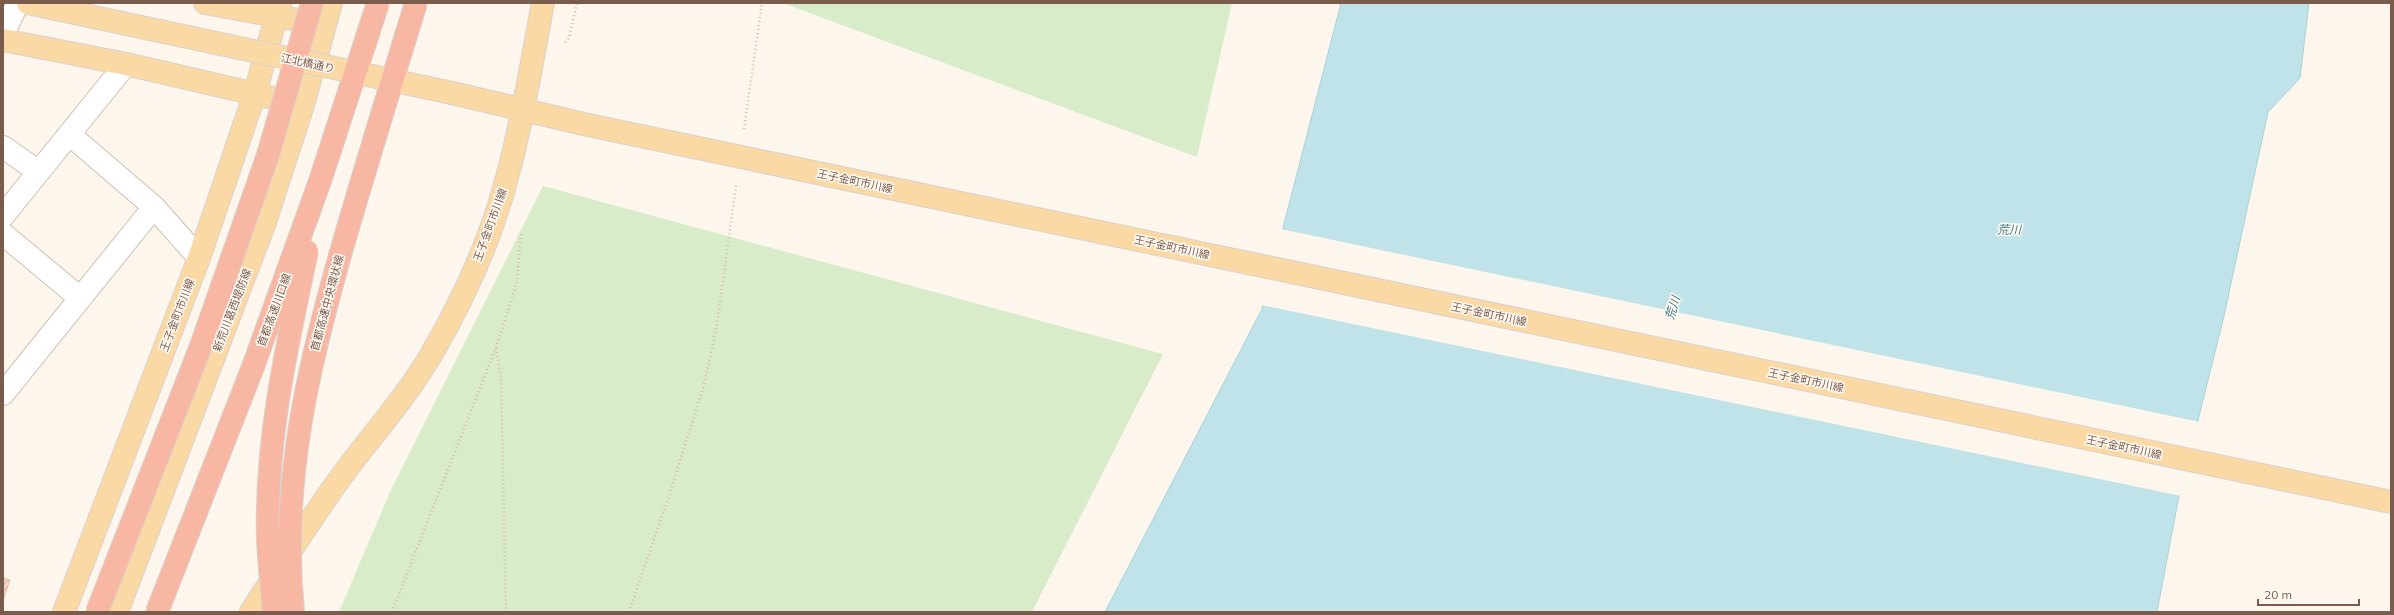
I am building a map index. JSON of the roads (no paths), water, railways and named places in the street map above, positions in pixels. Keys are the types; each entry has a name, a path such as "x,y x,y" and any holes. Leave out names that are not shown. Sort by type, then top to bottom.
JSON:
{"highway":[{"path":"97,612 201,346 268,155 312,3"},
{"path":"274,612 268,539 270,488 284,367 362,3"},
{"name":"首都高速川口線","path":"157,612 250,374 320,181 378,3"},
{"name":"首都高速中央環状線","path":"293,612 289,572 291,490 297,437 309,371 347,230 416,3"}],"main road":[{"name":"江北橋通り","path":"28,3 452,93 588,125"},
{"path":"206,3 279,9 325,25"},
{"name":"新荒川葛西堤防線","path":"117,612 264,225 303,106 331,3"},
{"name":"王子金町市川線","path":"251,612 341,477 393,412 431,355 464,292 492,226 503,192 522,110 543,3"},
{"name":"王子金町市川線","path":"64,612 198,258 255,93 279,9"},
{"path":"3,40 126,64 255,93 303,106"},
{"name":"王子金町市川線","path":"588,125 2391,502"}],"street":[{"path":"3,34 18,3"},
{"path":"3,216 126,64"},
{"path":"69,134 154,207 198,258"},
{"path":"3,147 39,172"},
{"path":"3,394 154,207"},
{"path":"3,234 80,298"}],"water":[{"name":"荒川","path":"1341,3 2309,3 2300,78 2268,112 2224,316 2179,496 2157,612 1105,612 1262,309"}]}
